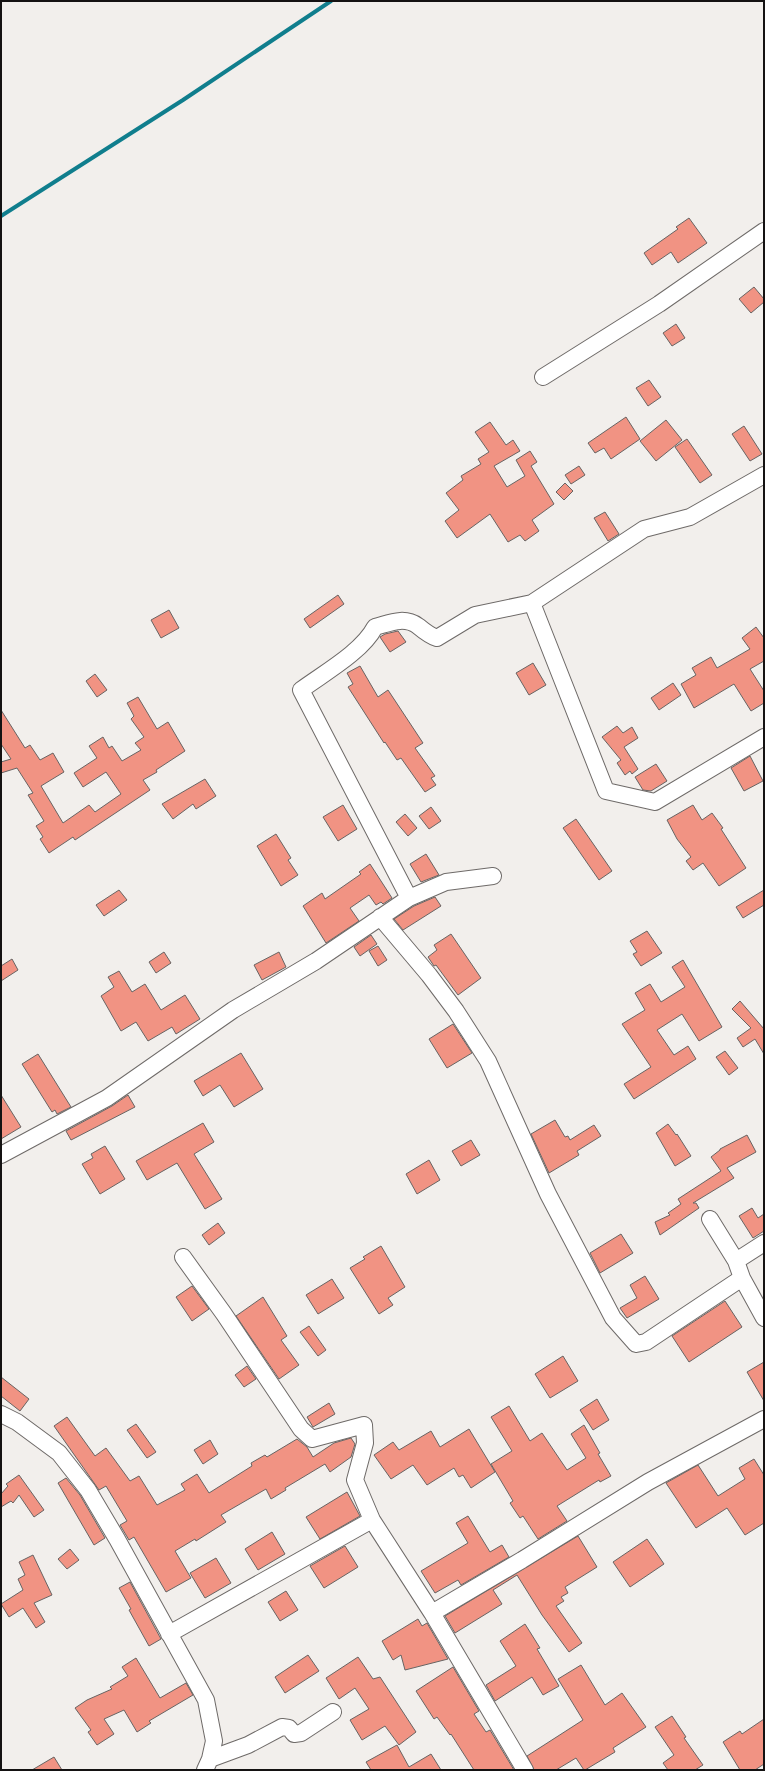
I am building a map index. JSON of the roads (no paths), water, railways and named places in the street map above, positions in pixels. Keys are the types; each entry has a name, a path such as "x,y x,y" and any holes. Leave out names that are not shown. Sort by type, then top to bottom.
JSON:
{"street":[{"path":"543,377 659,304 764,231"},
{"path":"409,898 301,690 351,653 371,635 375,627 403,620 416,624 428,634 437,638 475,615 532,603 644,529 690,517 764,475"},
{"path":"532,603 606,791 656,802 764,737"},
{"path":"1,1155 107,1098 232,1010 316,961 409,898 446,882 493,876"},
{"path":"380,917 456,1011 488,1061 555,1208 613,1318 636,1344 646,1342 742,1278"},
{"path":"710,1219 736,1261 742,1278 764,1318"},
{"path":"736,1261 764,1243"},
{"path":"183,1257 224,1314 301,1429 312,1438 364,1425 365,1443 355,1480 372,1520 432,1613 525,1770"},
{"path":"1,1414 16,1422 59,1452 78,1477 113,1533 206,1700 214,1741 208,1764"},
{"path":"432,1613 522,1560 648,1482 764,1419"},
{"path":"169,1634 372,1520"},
{"path":"208,1764 282,1727 289,1728 294,1734 301,1733 333,1712"}],"waterway":[{"path":"1,216 183,100 331,1"}]}
